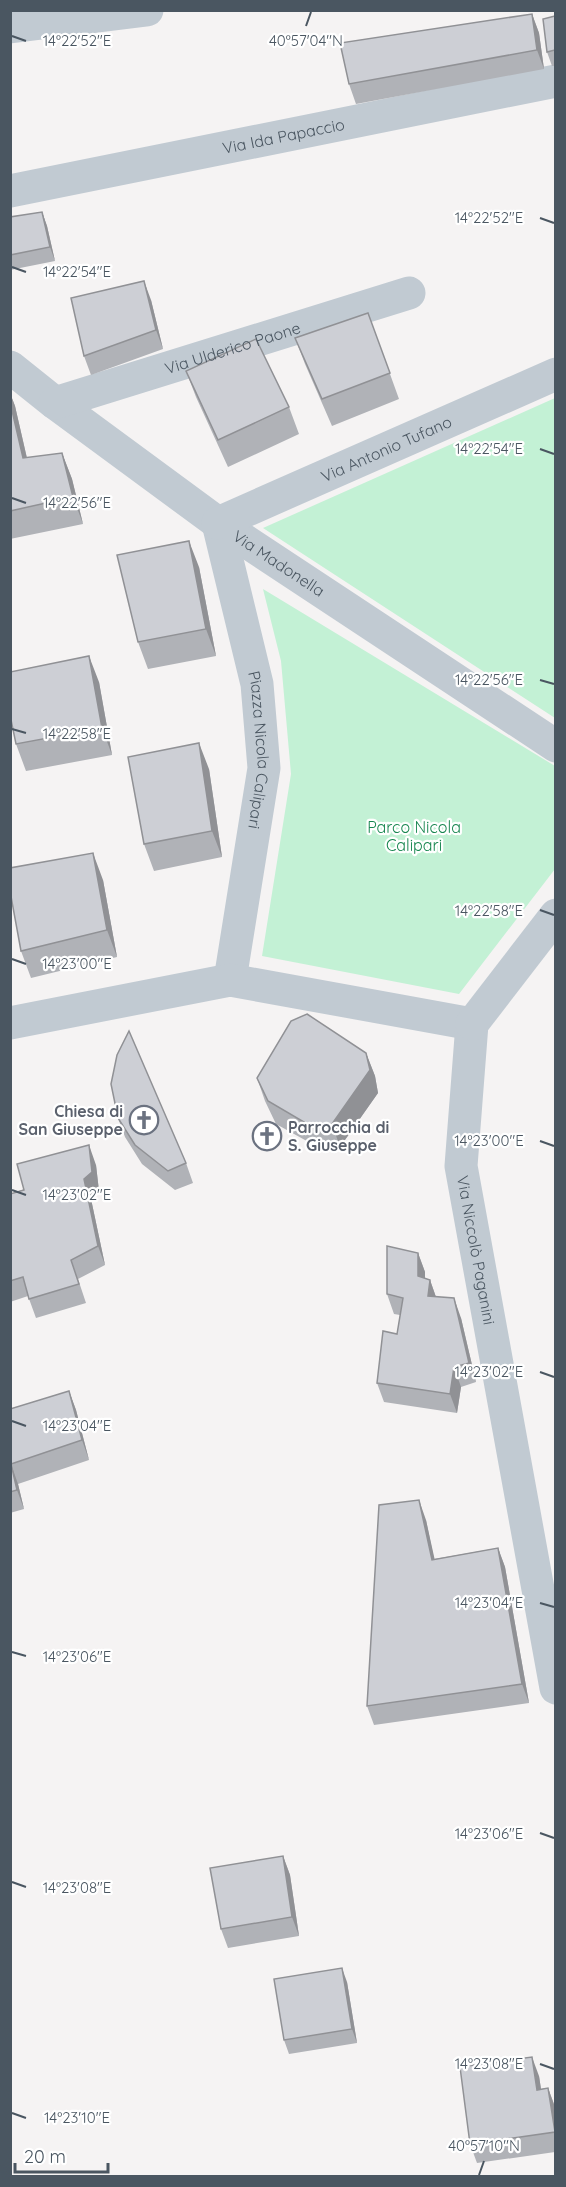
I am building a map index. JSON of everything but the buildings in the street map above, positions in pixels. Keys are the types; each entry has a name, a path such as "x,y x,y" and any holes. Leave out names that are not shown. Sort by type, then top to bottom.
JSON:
{"street":[{"path":"10,27 147,10"},
{"name":"Via Ida Papaccio","path":"10,191 555,81"},
{"name":"Via Ulderico Paone","path":"55,403 409,293"},
{"name":"Via Madonella","path":"10,367 55,403 218,523 555,746"},
{"name":"Via Antonio Tufano","path":"218,523 555,374"},
{"name":"Piazza Nicola Calipari","path":"218,523 257,684 264,768 230,980"},
{"path":"10,1023 230,980 472,1024 552,924"},
{"name":"Via Niccolò Paganini","path":"472,1024 461,1166 555,1688"}],"green space":[{"path":"555,398 555,718 263,528"},
{"name":"Parco Nicola Calipari","path":"263,589 555,766 555,869 459,994 262,956 291,774 281,661"}],"place":[{"name":"Chiesa di San Giuseppe","path":"144,1120"},
{"name":"Parrocchia di S. Giuseppe","path":"267,1136"}]}
